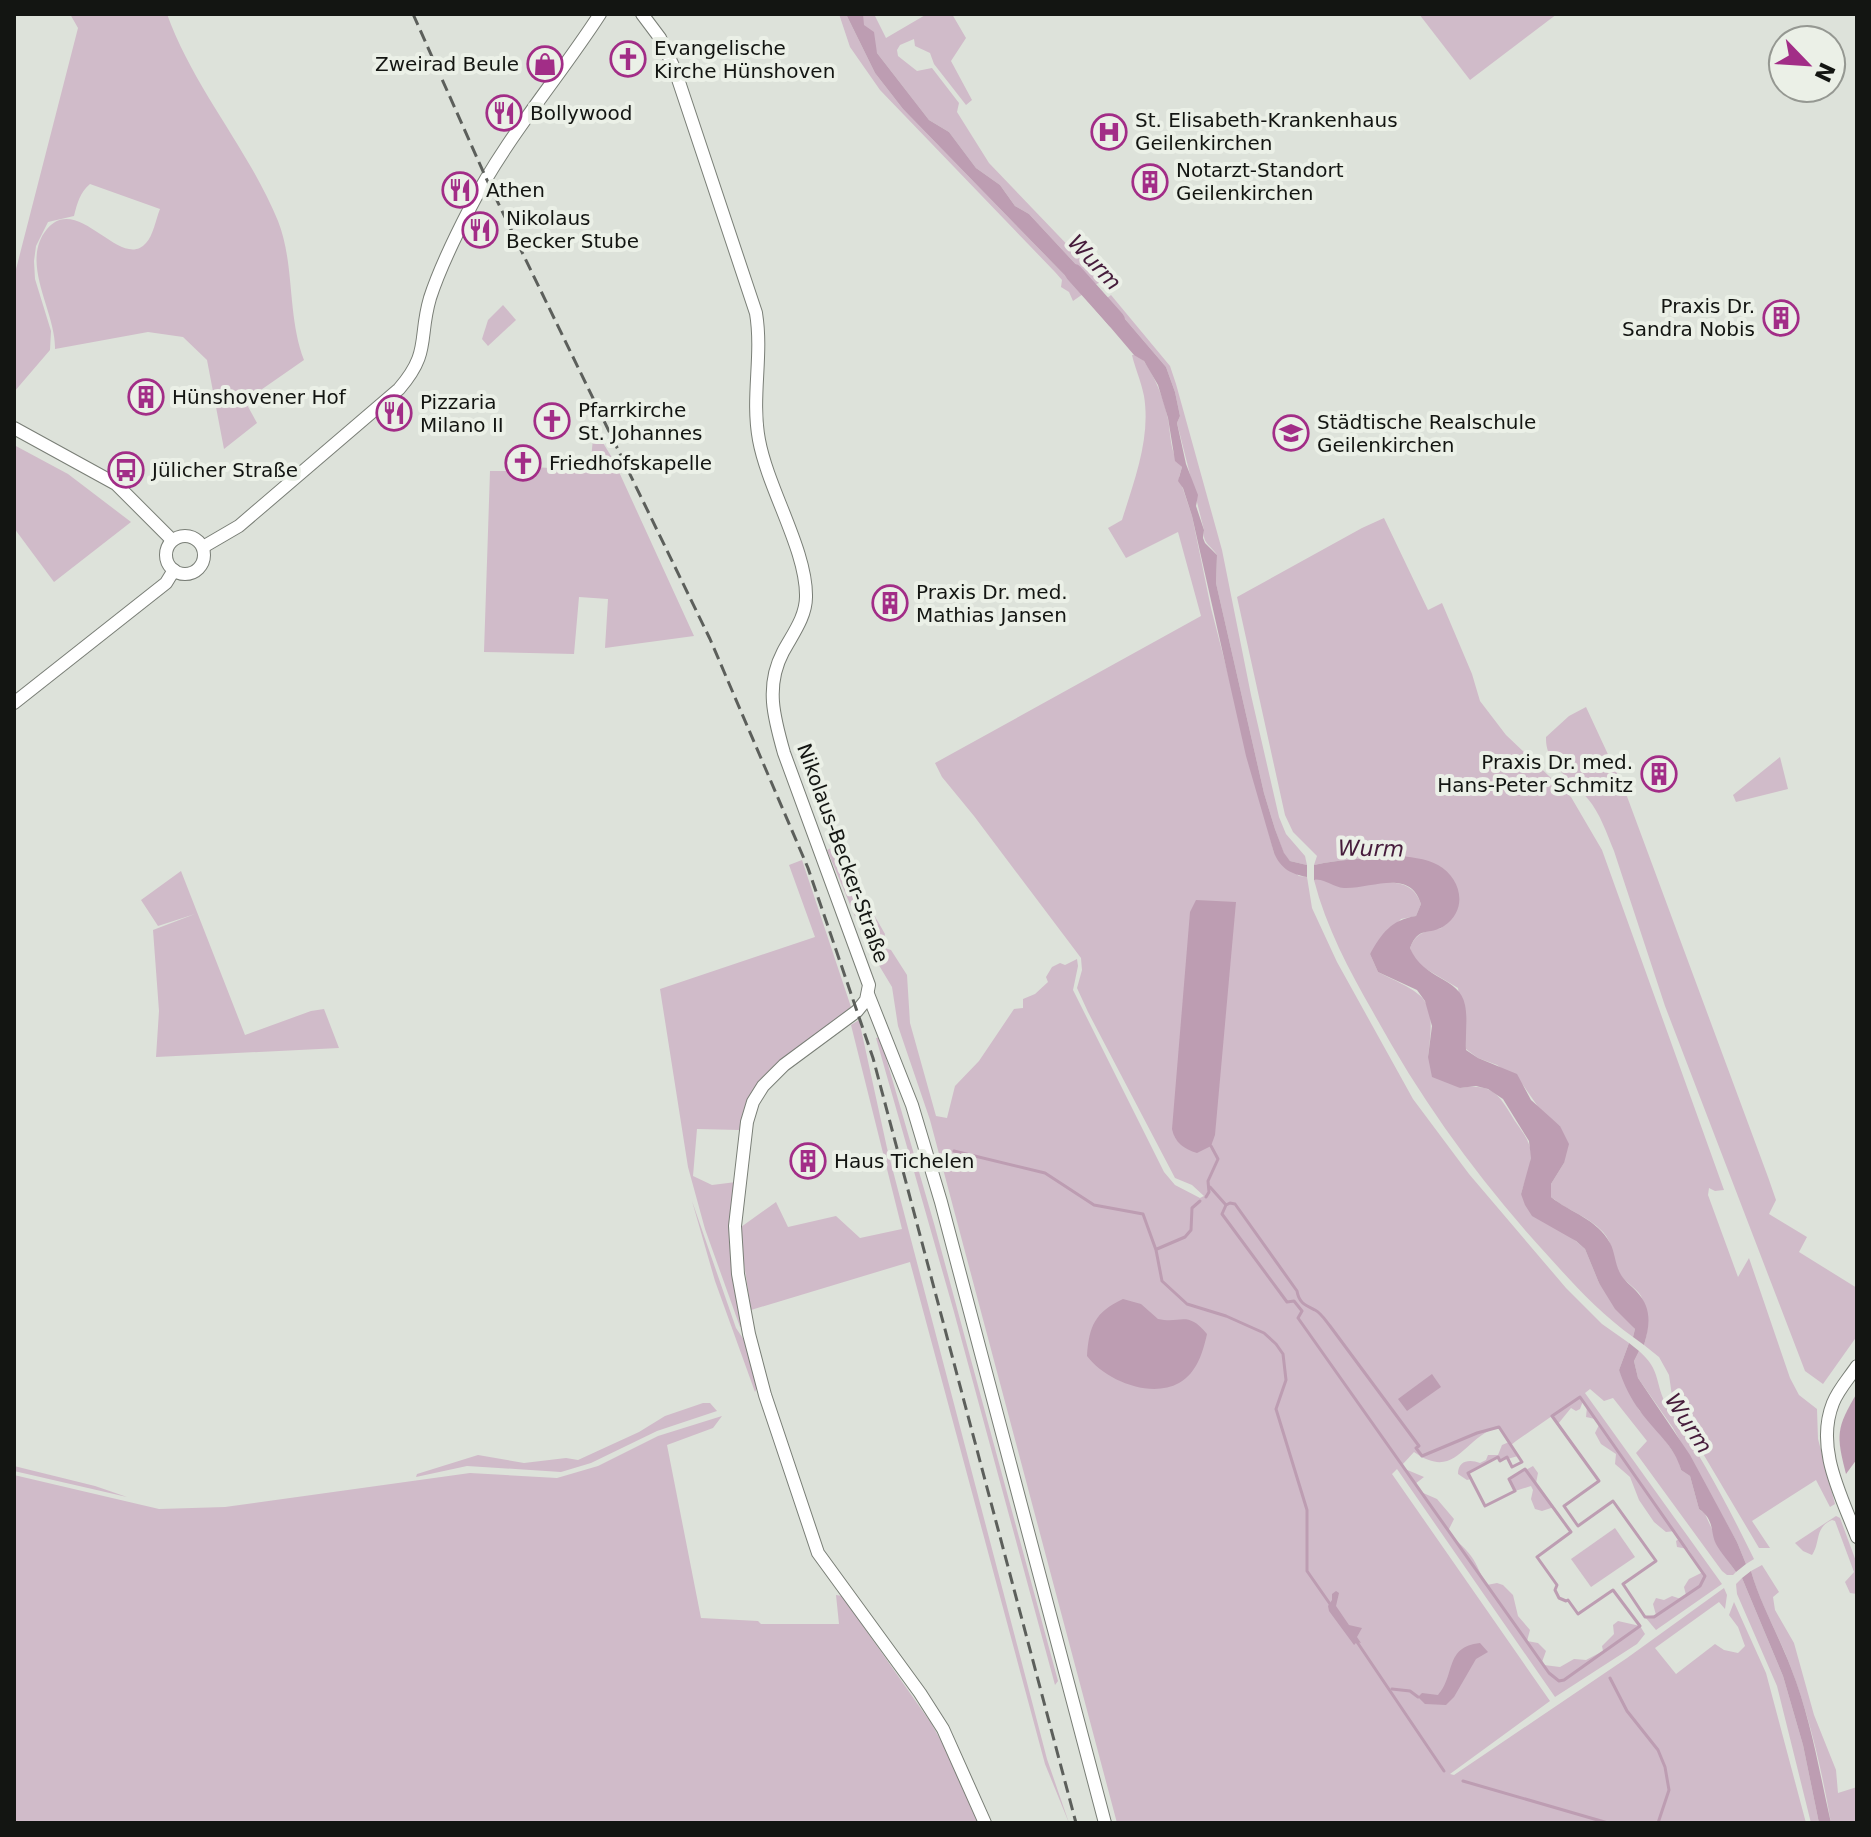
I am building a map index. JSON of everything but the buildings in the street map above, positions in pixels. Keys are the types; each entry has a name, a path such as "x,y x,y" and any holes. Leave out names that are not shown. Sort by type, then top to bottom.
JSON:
{"main road":[{"path":"203,547 239,526 399,389 412,373 421,356 430,299 444,262 480,188 600,14"},
{"name":"Nikolaus-Becker-Straße","path":"642,14 667,51 675,70 756,313 760,350 754,401 759,443 805,578 807,597 801,618 776,669 772,685 773,715 869,985 868,994 857,1011 774,1075 753,1102 747,1122 735,1226 738,1274 749,1334 765,1395 818,1553 928,1705 955,1754 985,1823"},
{"path":"14,428 116,484 172,540"},
{"path":"188,535 195,538 203,547 204,558 199,569 188,574 174,570 166,555 172,540 188,535"},
{"path":"14,703 166,583 174,570"},
{"path":"868,994 912,1105 941,1202 1105,1823"},
{"path":"1857,1366 1834,1400 1825,1432 1829,1459 1857,1537"}],"shaded area":[{"path":"70,14 167,14 192,68 252,168 278,221 287,255 295,326 304,360 245,401 257,423 224,449 207,360 183,337 148,332 55,349 54,334 37,272 39,242 47,229 59,220 72,220 124,248 136,249 148,240 160,209 90,184 81,194 74,216 48,222 36,246 35,279 51,331 50,350 14,392 14,277 78,28"},
{"path":"839,14 846,14 875,73 903,109 1083,294 1073,301 1069,292 1061,287 1062,280 1055,272 880,90 850,47"},
{"path":"846,14 863,14 864,25 874,32 877,53 929,120 949,132 976,168 1000,185 1015,206 1029,214 1095,285 1083,294 903,109 875,73"},
{"path":"863,14 874,14 886,38 927,14 952,14 966,38 951,61 972,100 966,105 934,64 930,53 915,46 914,39 900,45 898,56 917,71 932,68 959,103 957,112 989,163 1102,281 1095,285 1029,214 1015,206 1000,185 976,168 949,132 929,120 877,53 862,23"},
{"path":"1419,14 1557,14 1470,80"},
{"path":"1111,295 1170,366 1222,550 1279,817 1286,834 1305,856 1307,865 1290,861 1284,854 1264,793 1216,583 1217,555 1204,538 1177,423 1180,416 1175,392 1166,367 1107,298"},
{"path":"1107,298 1166,367 1175,392 1180,416 1177,423 1186,464 1198,495 1196,506 1204,530 1203,538 1217,555 1216,583 1264,793 1284,853 1290,861 1307,865 1307,877 1287,870 1274,853 1246,756 1192,516 1178,481 1182,467 1175,461 1168,418 1158,385 1144,361 1134,355 1094,308"},
{"path":"503,305 516,320 488,346 482,339 488,320"},
{"path":"1132,355 1139,355 1157,385 1166,411 1173,451 1182,467 1179,477 1192,516 1211,608 1274,853 1299,876 1307,877 1312,908 1337,962 1413,1099 1469,1174 1566,1288 1602,1324 1629,1343 1619,1370 1639,1410 1660,1433 1678,1459 1681,1470 1690,1476 1699,1509 1705,1514 1723,1553 1736,1572 1727,1575 1722,1571 1636,1453 1647,1441 1613,1398 1604,1401 1590,1389 1585,1393 1722,1584 1656,1630 1645,1617 1656,1615 1653,1604 1656,1598 1664,1600 1672,1596 1681,1599 1686,1595 1684,1587 1689,1579 1703,1572 1688,1549 1677,1547 1676,1541 1680,1538 1675,1531 1666,1532 1654,1522 1639,1500 1630,1477 1615,1464 1616,1454 1601,1444 1595,1433 1599,1425 1595,1419 1586,1417 1587,1407 1583,1401 1580,1409 1576,1411 1571,1408 1558,1424 1552,1416 1511,1445 1518,1456 1500,1461 1498,1457 1468,1473 1471,1479 1458,1474 1462,1463 1480,1463 1488,1455 1498,1455 1502,1445 1509,1442 1499,1427 1486,1432 1450,1460 1428,1460 1414,1452 1402,1465 1424,1477 1415,1484 1421,1492 1437,1499 1454,1519 1448,1531 1471,1556 1487,1585 1503,1585 1513,1595 1518,1616 1530,1630 1527,1641 1538,1643 1546,1651 1542,1662 1544,1665 1560,1667 1574,1659 1586,1660 1603,1651 1602,1646 1614,1634 1613,1625 1618,1621 1640,1626 1645,1634 1637,1644 1555,1697 1397,1469 1392,1474 1550,1701 1450,1774 1454,1775 1627,1658 1724,1588 1727,1595 1725,1609 1719,1602 1655,1648 1676,1674 1715,1644 1738,1653 1745,1646 1738,1627 1729,1615 1734,1602 1766,1673 1806,1823 1117,1823 930,1120 898,1026 892,987 868,947 827,850 837,845 854,892 869,906 885,934 882,947 891,950 907,975 910,1023 936,1116 947,1118 955,1086 979,1061 1014,1009 1023,1008 1023,999 1035,994 1048,982 1046,977 1052,967 1077,959 1073,990 1164,1172 1175,1185 1200,1198 1204,1196 1192,1185 1175,1178 1088,1012 1077,988 1082,970 1081,958 942,777 935,763 1201,616 1178,532 1126,558 1108,528 1122,520 1143,443 1144,396"},
{"path":"594,428 614,461 694,636 605,648 608,599 579,597 574,654 484,652 490,471 530,471 531,467 590,470"},
{"path":"14,445 68,474 131,522 54,582 14,528"},
{"path":"1384,518 1428,610 1442,603 1480,701 1506,735 1571,797 1602,850 1724,1190 1709,1188 1708,1195 1738,1277 1749,1258 1790,1378 1799,1395 1817,1409 1818,1439 1835,1504 1830,1507 1816,1480 1752,1521 1770,1548 1759,1548 1673,1403 1669,1375 1659,1357 1644,1345 1647,1320 1643,1301 1619,1273 1607,1237 1591,1222 1551,1197 1551,1184 1564,1163 1560,1126 1541,1111 1523,1085 1497,1065 1478,1058 1466,1049 1458,988 1416,963 1410,948 1415,939 1426,931 1442,928 1395,855 1314,865 1317,856 1293,832 1285,815 1237,597"},
{"path":"1586,707 1625,791 1768,1177 1776,1200 1769,1214 1807,1237 1799,1252 1857,1288 1857,1336 1823,1384 1805,1371 1665,1006 1603,824 1588,799 1550,756 1546,737 1569,716"},
{"path":"1780,757 1788,789 1736,802 1733,795"},
{"path":"1395,855 1423,859 1438,865 1457,886 1459,903 1452,919 1439,929 1417,936 1410,948 1423,966 1462,996 1466,1010 1466,1050 1517,1074 1531,1100 1560,1126 1569,1144 1564,1163 1551,1184 1551,1197 1591,1222 1605,1235 1621,1276 1645,1304 1648,1324 1644,1345 1633,1337 1635,1329 1615,1309 1599,1283 1585,1249 1532,1216 1525,1205 1521,1194 1531,1158 1529,1141 1503,1099 1488,1089 1476,1086 1460,1088 1432,1077 1428,1057 1432,1026 1425,1001 1417,990 1378,972 1370,954 1388,929 1416,916 1421,904 1416,893 1399,883 1344,888 1314,880 1314,865"},
{"path":"802,860 851,1007 774,1066 760,1084 740,1130 697,1129 693,1176 712,1185 736,1182 729,1241 744,1327 740,1327 705,1229 688,1167 660,989 815,937 789,865"},
{"path":"181,871 245,1035 324,1009 339,1048 156,1057 159,1011 153,930 195,914 158,926 141,900"},
{"path":"1314,880 1348,885 1391,882 1404,885 1414,892 1421,904 1416,916 1401,919 1370,954 1378,972 1408,987 1425,1001 1431,1022 1428,1057 1460,1088 1482,1087 1496,1094 1506,1107 1525,1135 1531,1153 1521,1194 1585,1249 1599,1283 1635,1329 1633,1337 1589,1300 1525,1230 1432,1110 1339,948"},
{"path":"1196,900 1236,902 1215,1135 1211,1146 1197,1153 1181,1145 1172,1129 1190,912"},
{"path":"859,1020 887,1148 1047,1759 1069,1823 1045,1764 910,1262 751,1310 741,1227 776,1202 788,1227 836,1216 860,1238 902,1229 851,1025"},
{"path":"880,1037 1058,1681 1055,1685 876,1038"},
{"path":"692,1201 736,1328 744,1340 757,1388 755,1392 715,1281"},
{"path":"1123,1299 1141,1304 1158,1319 1194,1322 1207,1334 1198,1362 1185,1379 1167,1387 1142,1388 1105,1373 1087,1356 1095,1321 1106,1309"},
{"path":"1629,1343 1639,1351 1634,1361 1638,1378 1690,1455 1737,1542 1746,1564 1736,1572 1716,1544 1708,1517 1699,1509 1690,1476 1681,1470 1674,1453 1640,1411 1625,1386 1619,1370"},
{"path":"1639,1351 1655,1371 1667,1406 1703,1462 1744,1539 1754,1559 1746,1564 1737,1542 1673,1428 1638,1378 1634,1361"},
{"path":"1432,1374 1441,1387 1407,1411 1398,1399"},
{"path":"1857,1393 1857,1459 1846,1474 1840,1432"},
{"path":"710,1403 717,1411 657,1431 591,1463 561,1472 467,1466 416,1477 417,1474 478,1455 524,1463 566,1458 578,1460 639,1432 665,1416"},
{"path":"722,1416 713,1428 667,1445 701,1618 758,1621 761,1624 839,1624 836,1595 842,1596 931,1723 953,1762 979,1823 14,1823 14,1475 159,1509 225,1507 470,1473 557,1478 598,1466 658,1436"},
{"path":"14,1466 95,1486 127,1497 14,1471"},
{"path":"1533,1466 1538,1473 1536,1483 1554,1507 1542,1511 1535,1509 1531,1486 1515,1491 1509,1479"},
{"path":"1836,1516 1840,1518 1857,1564 1857,1594 1850,1593 1845,1582 1854,1572 1835,1521 1826,1523 1820,1531 1812,1555 1795,1543"},
{"path":"1615,1528 1635,1557 1591,1587 1571,1559"},
{"path":"1762,1565 1779,1592 1773,1597 1775,1610 1794,1643 1814,1715 1836,1770 1838,1793 1857,1787 1857,1823 1831,1823 1804,1706 1751,1571"},
{"path":"1751,1571 1798,1687 1831,1823 1819,1823 1803,1745 1783,1676 1742,1578"},
{"path":"1742,1578 1783,1676 1803,1745 1819,1823 1811,1823 1777,1686 1737,1594 1736,1584"},
{"path":"1336,1591 1339,1593 1336,1606 1349,1625 1362,1628 1357,1637 1361,1643 1354,1645 1329,1611 1332,1594"},
{"path":"1480,1643 1488,1652 1476,1659 1446,1705 1425,1704 1418,1697 1422,1693 1438,1695 1456,1656 1461,1650"}],"waterway":[{"name":"Wurm","path":"1074,273 1116,320"},
{"path":"1206,1197 1208,1181 1218,1159 1211,1146"},
{"path":"954,1151 1045,1173 1094,1205 1143,1214 1156,1250 1162,1281 1187,1304 1226,1316 1264,1333 1276,1344 1283,1354 1286,1380 1276,1409 1307,1510 1307,1571 1330,1604"},
{"path":"1210,1187 1226,1205"},
{"path":"1157,1249 1185,1237 1191,1230 1192,1208 1200,1201"},
{"path":"1230,1203 1235,1204 1301,1301 1319,1313 1330,1326 1419,1446 1416,1448 1422,1456 1499,1427 1522,1462 1512,1467 1507,1457 1500,1461 1498,1457 1468,1473 1485,1506 1515,1491 1509,1479 1525,1469 1571,1532 1537,1557 1557,1585 1555,1590 1559,1598 1568,1600 1578,1614 1613,1590 1640,1626 1564,1680 1559,1681 1549,1673 1298,1318 1302,1311 1294,1301 1287,1302 1222,1214 1230,1203"},
{"path":"1580,1397 1705,1576 1700,1586 1654,1617 1645,1617 1623,1584 1656,1561 1613,1501 1578,1526 1564,1506 1599,1481 1552,1416 1580,1397"},
{"path":"1355,1639 1444,1771"},
{"path":"1610,1678 1627,1711 1658,1750 1665,1767 1669,1790 1658,1823"},
{"path":"1392,1689 1410,1691 1418,1697"},
{"path":"1463,1781 1608,1823"}],"railway":[{"path":"413,14 486,178 710,639 808,868 873,1058 1076,1823"}],"place":[{"name":"Evangelische Kirche Hünshoven","path":"628,59"},
{"name":"Zweirad Beule","path":"545,64"},
{"name":"Bollywood","path":"504,113"},
{"name":"St. Elisabeth-Krankenhaus Geilenkirchen","path":"1109,132"},
{"name":"Notarzt-Standort Geilenkirchen","path":"1150,182"},
{"name":"Athen","path":"460,190"},
{"name":"Nikolaus Becker Stube","path":"480,230"},
{"name":"Praxis Dr. Sandra Nobis","path":"1781,318"},
{"name":"Hünshovener Hof","path":"146,397"},
{"name":"Pizzaria Milano II","path":"394,413"},
{"name":"Pfarrkirche St. Johannes","path":"552,421"},
{"name":"Städtische Realschule Geilenkirchen","path":"1291,433"},
{"name":"Friedhofskapelle","path":"523,463"},
{"name":"Jülicher Straße","path":"126,470"},
{"name":"Praxis Dr. med. Mathias Jansen","path":"890,603"},
{"name":"Praxis Dr. med. Hans-Peter Schmitz","path":"1659,774"},
{"name":"Haus Tichelen","path":"808,1161"}]}
